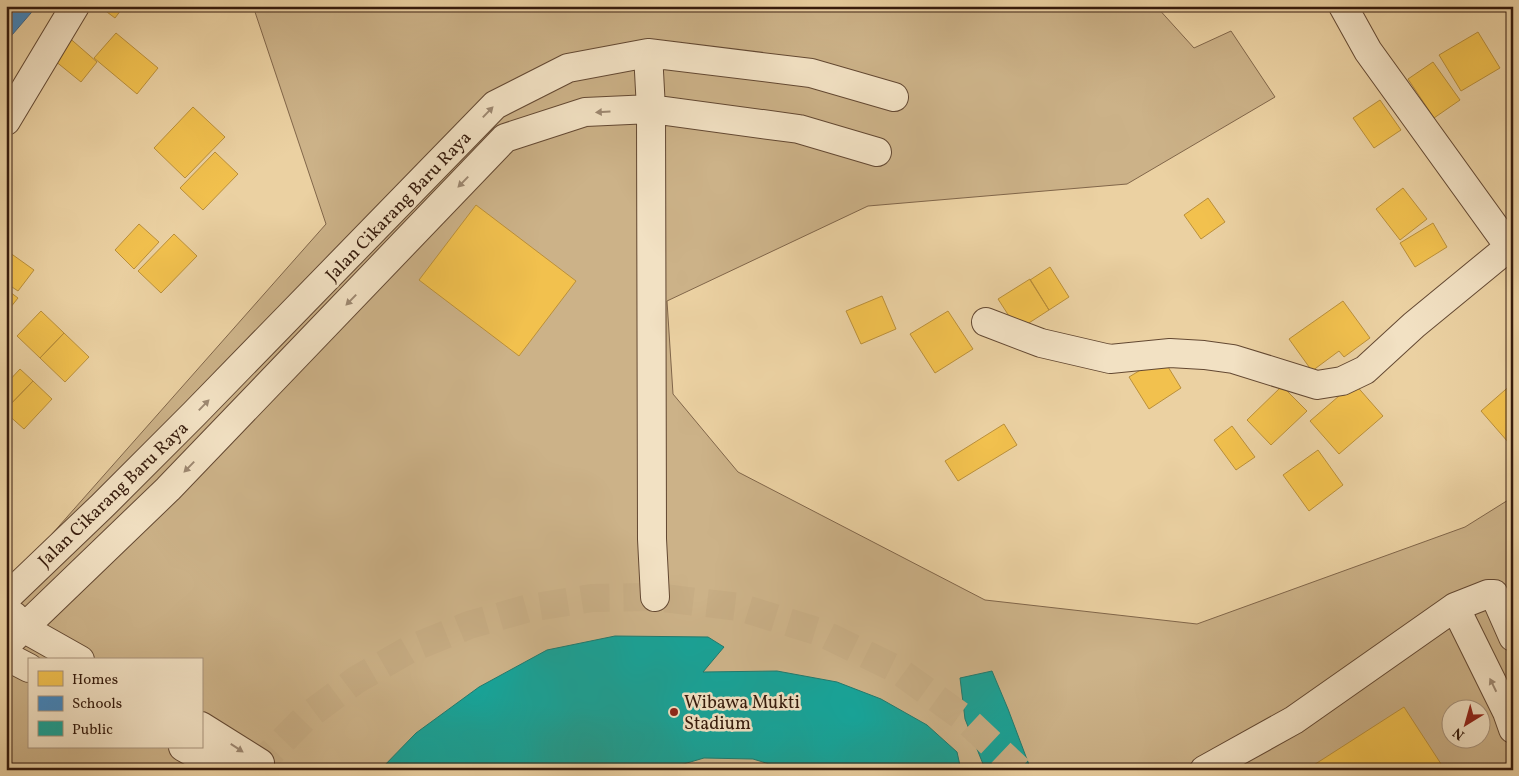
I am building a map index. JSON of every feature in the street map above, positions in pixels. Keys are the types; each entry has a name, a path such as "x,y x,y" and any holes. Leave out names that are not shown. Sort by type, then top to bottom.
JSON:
{"street":[{"path":"6,121 75,6"},
{"path":"986,322 1041,343 1110,360 1170,353 1204,355 1233,359 1317,385 1342,381 1365,370 1414,325 1511,249 1368,51 1343,6"},
{"path":"648,53 652,109 652,539 655,597"},
{"name":"Jalan Cikarang Baru Raya","path":"6,598 194,414 495,105 568,68 648,53 811,73 894,97"},
{"name":"Jalan Cikarang Baru Raya","path":"15,637 168,489 505,138 585,112 652,109 799,129 878,152"},
{"path":"1204,770 1294,720 1455,607 1488,594 1494,594 1513,637"},
{"path":"6,607 15,637 74,658"},
{"path":"1455,607 1507,712 1513,729"},
{"path":"6,656 28,667"},
{"path":"202,727 260,763"},
{"path":"185,748 224,770"}],"shaded area":[{"path":"253,6 1156,6 1194,48 1231,31 1275,97 1127,184 868,206 667,301 673,394 738,472 985,600 1197,624 1465,527 1513,497 1513,770 6,770 6,586 326,224"}],"building: Homes":[{"path":"99,6 124,6 115,18"},
{"path":"1478,32 1500,68 1461,91 1439,55"},
{"path":"116,33 158,68 137,94 94,58"},
{"path":"66,35 97,62 81,82 49,56"},
{"path":"1433,62 1460,100 1434,118 1408,79"},
{"path":"1380,100 1401,130 1374,148 1353,118"},
{"path":"193,107 225,137 185,178 154,148"},
{"path":"215,152 238,174 203,210 180,188"},
{"path":"1403,188 1427,219 1400,240 1376,209"},
{"path":"1208,198 1225,222 1201,239 1184,215"},
{"path":"476,205 576,281 519,356 419,280"},
{"path":"1433,223 1447,247 1415,267 1400,243"},
{"path":"139,224 159,242 134,269 115,250"},
{"path":"174,234 197,256 161,293 138,271"},
{"path":"6,250 34,270 18,291 6,283"},
{"path":"1050,267 1069,297 1049,310 1030,280"},
{"path":"1030,279 1049,310 1018,330 998,299"},
{"path":"6,289 18,298 6,313"},
{"path":"882,296 896,329 861,344 846,311"},
{"path":"1343,301 1370,338 1344,357 1339,351 1312,371 1289,339"},
{"path":"41,311 64,333 40,358 17,336"},
{"path":"948,311 973,349 935,373 910,334"},
{"path":"64,333 89,357 65,382 40,358"},
{"path":"1162,357 1181,388 1149,409 1129,377"},
{"path":"20,369 33,381 6,409 6,384"},
{"path":"33,381 52,399 24,429 6,413 6,409"},
{"path":"1354,383 1383,416 1339,454 1310,421"},
{"path":"1513,383 1513,438 1508,442 1481,411"},
{"path":"1282,386 1307,411 1271,445 1247,420"},
{"path":"1004,424 1017,445 958,481 945,461"},
{"path":"1232,426 1255,457 1236,470 1214,440"},
{"path":"1318,450 1343,485 1309,511 1283,475"},
{"path":"1404,707 1445,770 1306,770"}],"building: Schools":[{"path":"6,6 37,6 6,42"}],"building: Public":[{"name":"Wibawa Mukti Stadium","path":"615,636 708,637 724,647 703,672 777,671 837,682 881,699 927,725 957,752 961,770 789,770 753,759 704,758 663,770 380,770 416,733 479,687 547,650"},
{"path":"992,671 1031,770 982,770 983,764 965,719 960,678"}],"tunnel":[{"path":"254,770 305,718 356,680 410,649 469,625 529,608 592,598 655,597 739,607 820,632 896,669 965,719 1019,770"}],"place":[{"name":"Wibawa Mukti Stadium","path":"674,712"}]}
